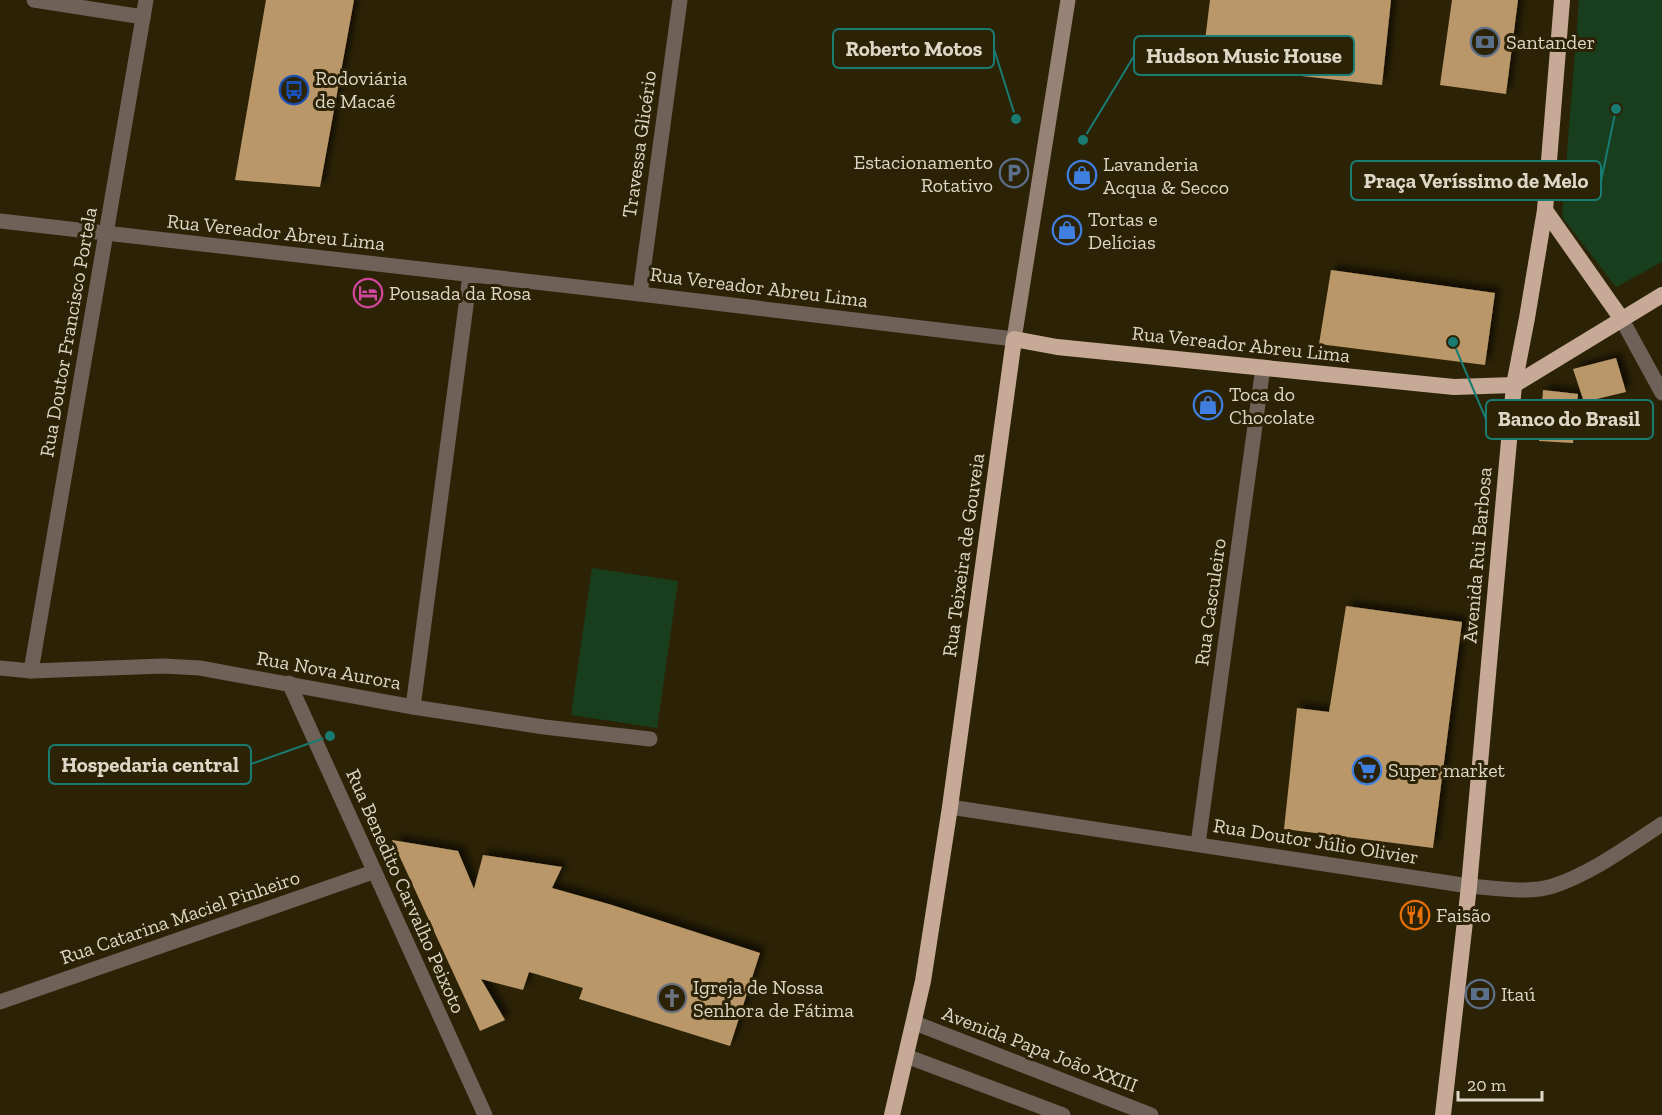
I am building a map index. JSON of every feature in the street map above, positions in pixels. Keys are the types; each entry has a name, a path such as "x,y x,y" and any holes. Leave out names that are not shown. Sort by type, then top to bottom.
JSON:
{"highway":[{"name":"Avenida Rui Barbosa","path":"1443,1115 1469,886 1514,385 1545,210 1562,0"},
{"path":"1545,210 1621,318"},
{"path":"1514,385 1662,295"},
{"name":"Rua Vereador Abreu Lima","path":"1014,339 1057,347 1454,387 1514,385"},
{"name":"Rua Teixeira de Gouveia","path":"892,1115 915,1023 950,807 1014,339"}],"main road":[{"name":"Rua Teixeira de Gouveia","path":"1014,339 1068,0"}],"street":[{"path":"34,0 143,17"},
{"name":"Rua Doutor Francisco Portela","path":"31,671 146,0"},
{"name":"Travessa Glicério","path":"640,294 680,0"},
{"name":"Rua Vereador Abreu Lima","path":"0,221 1014,339"},
{"path":"413,707 470,275"},
{"path":"1621,318 1662,393"},
{"name":"Rua Casculeiro","path":"1198,844 1263,367"},
{"name":"Rua Nova Aurora","path":"0,668 31,671 191,667 413,707 544,727 650,739"},
{"name":"Rua Benedito Carvalho Peixoto","path":"289,683 485,1115"},
{"name":"Rua Doutor Júlio Olivier","path":"950,807 1469,886 1515,890 1551,886 1597,866 1662,825"},
{"name":"Rua Catarina Maciel Pinheiro","path":"0,1002 373,872"},
{"name":"Avenida Papa João XXIII","path":"915,1023 1122,1109 1150,1115"},
{"path":"906,1056 1063,1115"}],"green space":[{"path":"1579,0 1662,0 1662,262 1616,287 1562,217"},
{"path":"592,568 678,581 657,728 571,715"}],"building":[{"name":"Rodoviária de Macaé","path":"266,0 354,0 320,187 235,180"},
{"path":"1210,0 1391,0 1382,85 1202,65"},
{"path":"1452,0 1518,0 1506,94 1440,85"},
{"path":"1331,270 1495,293 1485,365 1319,344"},
{"path":"1616,358 1626,392 1584,402 1573,369"},
{"path":"1543,390 1578,394 1573,443 1539,441"},
{"name":"Super market","path":"1346,606 1462,622 1433,848 1284,829 1297,708 1329,712"},
{"path":"392,840 458,851 474,889 483,855 562,867 552,888 760,953 730,1046 579,999 583,988 529,972 523,990 481,979 505,1020 480,1031"}],"place":[{"name":"Santander","path":"1485,42"},
{"name":"Rodoviária de Macaé","path":"294,90"},
{"name":"Praça Veríssimo de Melo","path":"1616,109"},
{"name":"Roberto Motos","path":"1016,119"},
{"name":"Hudson Music House","path":"1083,140"},
{"name":"Estacionamento Rotativo","path":"1014,173"},
{"name":"Lavanderia Acqua & Secco","path":"1082,175"},
{"name":"Tortas e Delícias","path":"1067,230"},
{"name":"Pousada da Rosa","path":"368,293"},
{"name":"Banco do Brasil","path":"1453,342"},
{"name":"Toca do Chocolate","path":"1208,405"},
{"name":"Hospedaria central","path":"330,736"},
{"name":"Super market","path":"1367,770"},
{"name":"Faisão","path":"1415,915"},
{"name":"Itaú","path":"1480,994"},
{"name":"Igreja de Nossa Senhora de Fátima","path":"672,998"}]}
